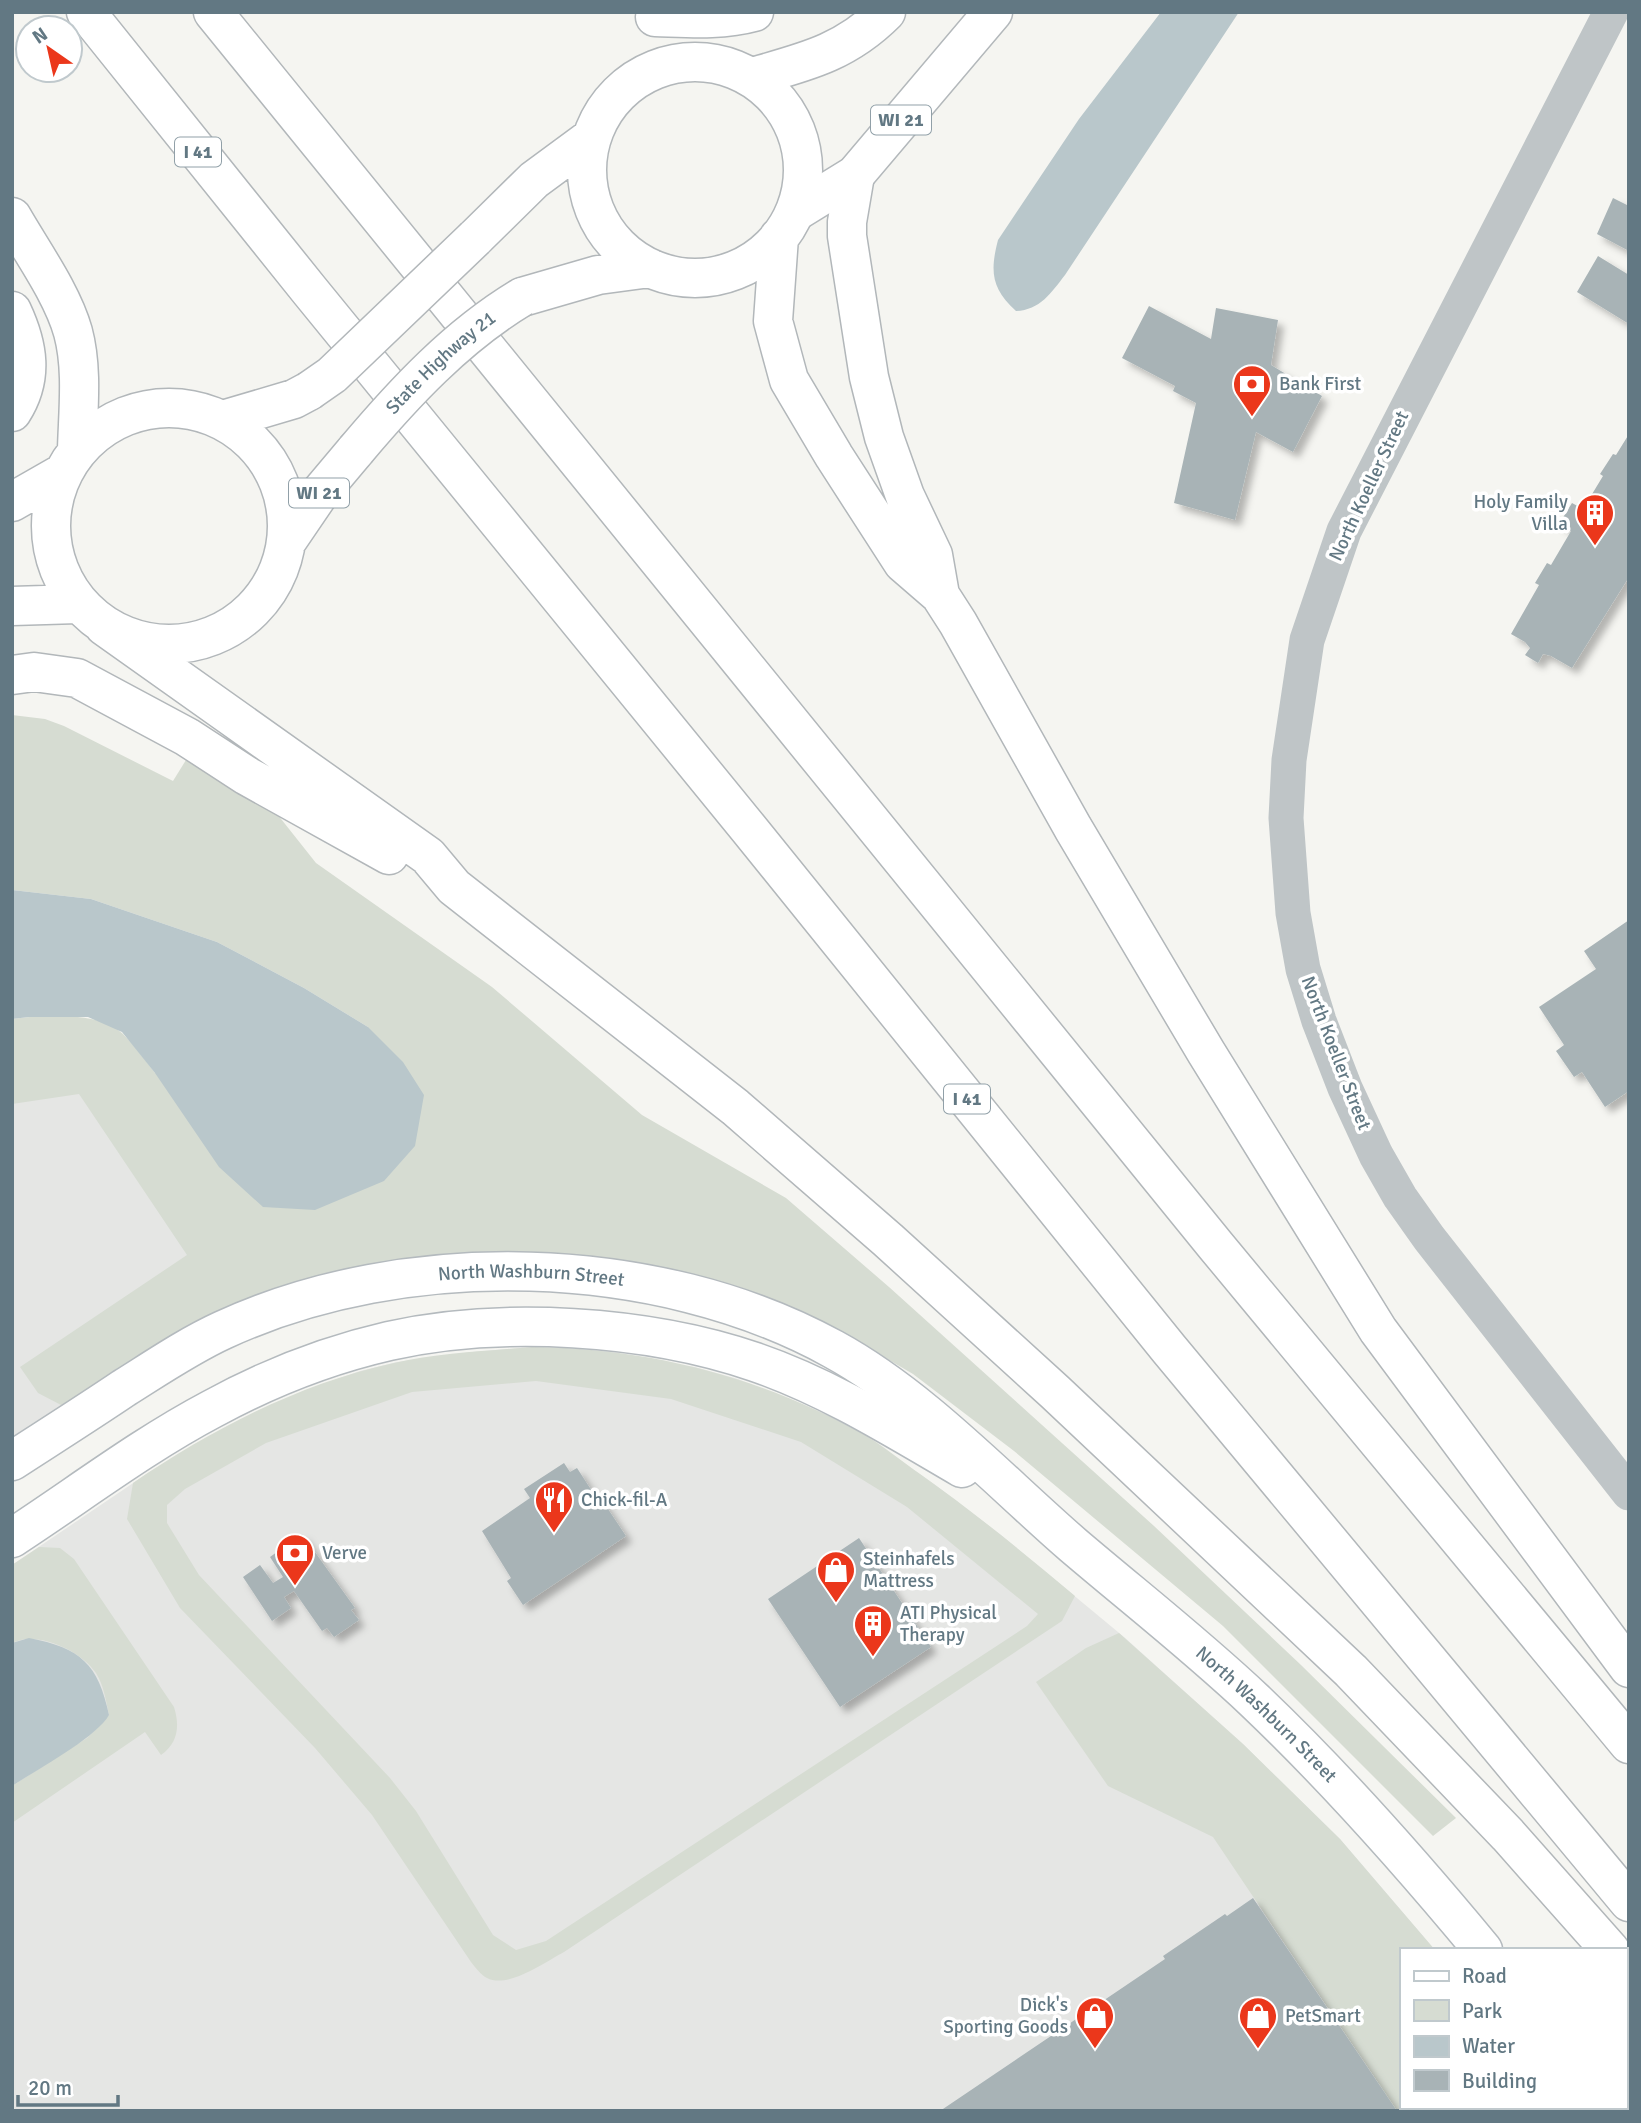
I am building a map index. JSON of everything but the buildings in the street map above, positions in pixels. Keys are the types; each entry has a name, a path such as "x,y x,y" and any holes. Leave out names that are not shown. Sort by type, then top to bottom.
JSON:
{"main road":[{"name":"I 41","path":"86,12 310,292 1170,1349 1629,1902"},
{"path":"213,12 1216,1246 1629,1744"},
{"path":"650,15 708,19 738,17 754,12"},
{"path":"787,225 758,257 738,269 716,276 671,276 650,268 623,252 603,228 590,200 586,169 591,138 606,107 630,82 661,67 695,61 738,71 815,60 852,41 886,12"},
{"name":"WI 21","path":"787,225 855,175 993,12"},
{"path":"650,15 709,49 776,96 793,122 802,152 802,183 787,225 773,321 789,380 903,563 940,594 1073,828 1206,1052 1378,1330 1629,1668"},
{"path":"223,420 294,399 332,375 534,180 591,138"},
{"path":"855,175 846,222 869,377 884,437 905,496 933,555 940,594"},
{"path":"12,217 60,301 72,330 78,361 69,462 51,507 51,542 60,575 91,615 428,856 454,887 735,1107 888,1240 1055,1392 1350,1671 1508,1835 1608,1948"},
{"name":"State Highway 21","path":"287,541 318,494 395,404 497,312 522,297 598,275 650,268"},
{"path":"12,311 27,351 25,378 12,412"},
{"path":"12,502 69,462 98,430 127,414 159,407 192,409 223,420 247,436 267,458 281,483 288,512 287,541 278,574 260,603 234,626 202,640 169,645 134,640 91,615 12,606"},
{"path":"12,675 34,672 77,678 187,737 247,776 417,871 454,887"},
{"name":"North Washburn Street","path":"12,1461 188,1348 225,1329 285,1305 332,1292 444,1273 523,1272 607,1278 688,1291 762,1315 834,1349 898,1392 962,1444 1028,1505 1252,1698 1343,1788 1415,1867 1481,1948"},
{"name":"North Washburn Street","path":"12,1538 174,1431 257,1387 321,1361 390,1341 453,1331 514,1328 642,1334 699,1345 756,1362 838,1398 1028,1505"}],"street":[{"name":"North Koeller Street","path":"1611,12 1344,531 1307,640 1289,760 1286,818 1293,913 1303,969 1319,1021 1345,1088 1376,1155 1429,1238 1629,1493"}],"shaded area":[{"path":"104,1047 227,1309 172,1335 12,1440 12,1062"},
{"path":"532,1347 695,1367 738,1379 830,1416 870,1439 1001,1535 1124,1637 1243,1744 1340,1839 1433,1948 1400,1948 1400,2109 1570,2111 12,2111 12,1565 151,1471 255,1412 360,1371 397,1362"}],"green space":[{"path":"12,715 45,719 64,726 173,781 186,760 270,805 316,863 492,987 642,1115 786,1198 1154,1526 1301,1665 1456,1818 1433,1836 1223,1626 1014,1451 913,1374 836,1329 742,1290 642,1264 559,1253 445,1255 227,1309 172,1335 63,1406 38,1393 20,1367 187,1255 79,1094 12,1104 12,1019 70,1016 100,1021 123,1034 155,1073 368,1027 304,988 217,942 91,899 12,890"},
{"path":"532,1347 620,1353 663,1360 748,1383 829,1416 868,1437 940,1488 1075,1596 1062,1621 564,1952 526,1973 496,1980 485,1977 471,1962 372,1815 315,1748 180,1608 127,1519 133,1483 194,1444 258,1410 325,1383 394,1363","holes":["536,1381 671,1399 801,1442 907,1507 1038,1614 1027,1626 546,1941 516,1950 493,1935 416,1811 390,1778 199,1575 167,1523 167,1505 185,1489 266,1443 412,1392"]},
{"path":"39,1547 60,1548 74,1559 174,1707 177,1727 174,1740 161,1755 145,1732 12,1823 12,1786 87,1738 109,1715 99,1678 90,1666 75,1654 57,1644 37,1639 12,1643 12,1565"},
{"path":"1119,1633 1243,1744 1340,1839 1433,1948 1400,1948 1400,2109 1424,2109 1423,2111 1397,2111 1213,1837 1108,1786 1036,1682 1086,1648"}],"water":[{"path":"1161,12 1239,12 1065,275 1038,304 1016,311 997,287 994,261 998,240 1079,119"},
{"path":"12,890 91,899 217,942 304,988 368,1027 403,1062 424,1095 415,1146 384,1181 315,1210 263,1207 219,1167 155,1073 122,1032 88,1017 12,1019"},
{"path":"29,1638 62,1647 84,1661 99,1683 109,1715 92,1734 12,1786 12,1643"}],"place":[{"name":"Bank First","path":"1252,418"},
{"name":"Holy Family Villa","path":"1595,547"},
{"name":"Chick-fil-A","path":"554,1534"},
{"name":"Verve","path":"295,1587"},
{"name":"Steinhafels Mattress","path":"836,1604"},
{"name":"ATI Physical Therapy","path":"873,1658"},
{"name":"Dick's Sporting Goods","path":"1095,2050"},
{"name":"PetSmart","path":"1258,2050"}]}
